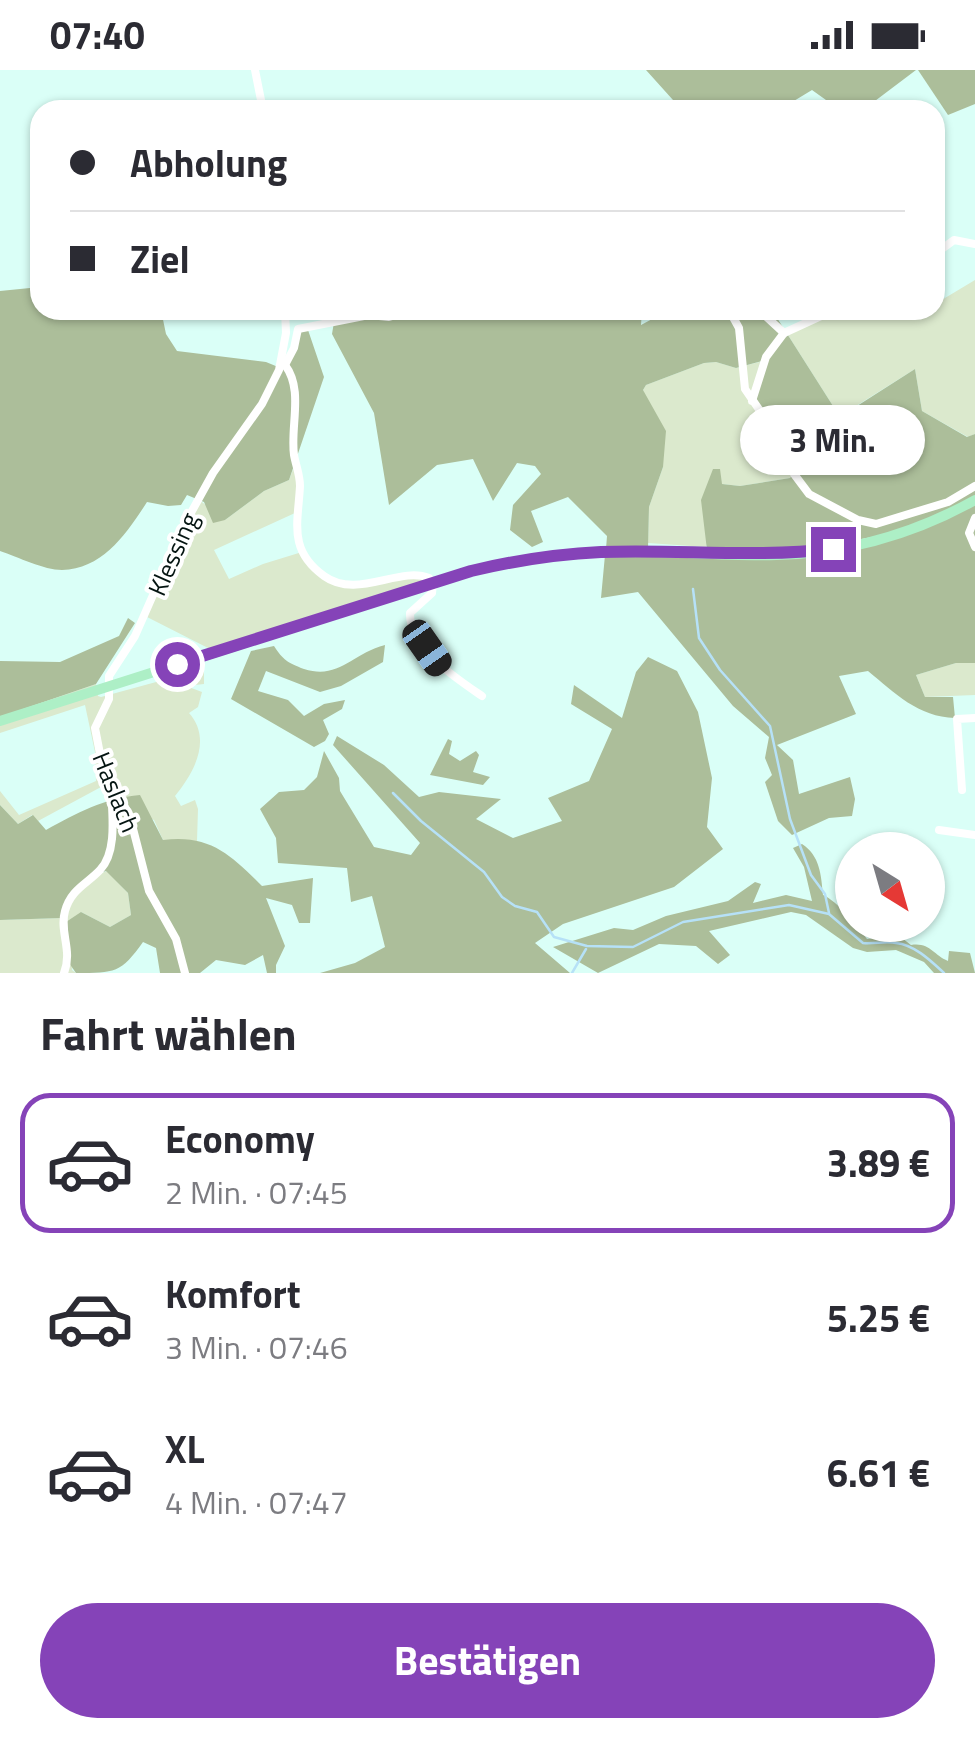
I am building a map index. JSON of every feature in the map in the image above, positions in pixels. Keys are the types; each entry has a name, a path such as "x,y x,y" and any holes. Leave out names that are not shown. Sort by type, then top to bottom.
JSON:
{"main road":[{"path":"0,721 510,562 605,552 780,555 846,547 940,520 975,500"}],"street":[{"path":"256,70 261,100"},
{"path":"945,247 954,240 975,244"},
{"path":"285,320 283,364 294,390 294,454 300,481 295,528 307,559 336,582 362,584 423,575 434,584 432,593 410,613 412,632 444,670 460,676 482,696"},
{"name":"Klessing","path":"146,614 201,493 262,404 294,348 298,329 343,320"},
{"path":"735,320 739,328 743,379 752,401 778,437 794,474 809,494 865,524 898,519 948,502 975,486"},
{"path":"770,320 784,333"},
{"path":"752,401 766,357 784,333 812,320"},
{"path":"975,518 969,532 975,548"},
{"name":"Haslach","path":"146,614 109,676 109,699 97,721 95,736 110,780 130,818 149,891 176,939 185,973"},
{"path":"962,790 957,719 975,718"},
{"path":"64,973 69,951 63,924 66,908 84,880 101,869 108,851 112,826 110,780"},
{"path":"939,830 975,835"}],"green space":[{"path":"646,70 916,70 876,100 826,100 812,90 796,100 673,100"},
{"path":"918,70 975,70 975,104 948,115 945,100 938,100"},
{"path":"975,280 975,434 968,437 922,411 915,369 856,406 833,406 786,332 812,320 945,320 945,298"},
{"path":"30,288 30,320 163,320 166,334 177,351 266,362 283,369 299,330 308,330 324,377 289,480 264,491 225,520 213,523 204,502 187,495 181,505 147,502 112,547 77,568 47,568 0,551 0,291"},
{"path":"334,320 641,320 641,325 650,320 778,320 833,406 857,406 915,369 922,411 967,437 975,434 975,498 918,524 835,544 707,550 701,500 713,469 720,469 722,484 740,486 790,478 793,474 777,437 751,402 762,361 736,368 704,363 646,385 643,390 666,431 663,467 649,507 648,549 606,549 607,536 568,497 531,511 543,542 532,547 510,530 513,505 541,474 535,466 517,463 493,501 473,459 437,465 389,505 374,413 332,334"},
{"path":"763,361 777,437 793,474 790,478 740,486 722,484 706,547 648,543 649,507 663,467 643,390 646,385 704,363 736,368"},
{"path":"295,464 300,486 295,513 214,550 229,579 302,552 314,566 341,580 371,581 420,574 428,582 212,650 147,617 198,499 225,520 264,491 289,480"},
{"path":"975,505 975,663 956,663 916,675 925,697 953,697 955,718 918,708 868,671 839,676 856,714 777,745 793,760 799,794 850,777 855,799 852,816 829,818 792,835 778,821 765,782 772,775 765,758 769,737 733,706 638,592 601,598 605,555 776,557 924,529"},
{"path":"128,618 135,623 96,684 0,717 0,661 60,662 119,636"},
{"path":"385,645 383,662 341,686 320,692 266,671 258,691 288,700 304,716 324,704 345,700 342,709 323,720 329,734 314,747 231,699 251,651 274,646 294,665 327,671"},
{"path":"648,657 677,671 698,712 712,778 707,827 723,849 674,887 563,924 535,943 570,973 320,973 355,963 385,947 372,896 351,902 347,868 278,863 276,838 260,809 279,792 304,790 317,777 324,751 339,778 340,791 374,847 411,855 420,843 333,745 337,736 384,765 419,797 439,792 501,799 476,819 513,838 562,821 548,798 589,781 612,729 571,704 574,685 622,718 636,672"},
{"path":"956,663 975,663 975,695 925,697 916,675"},
{"path":"204,669 204,684 186,686 202,692 198,707 189,713 196,723 200,745 194,767 175,796 181,806 195,800 197,841 163,840 154,820 109,799 101,787 38,821 32,815 18,824 0,805 0,791 19,815 96,781 95,752 85,705 0,733 0,717 96,684 101,697"},
{"path":"448,739 452,741 449,754 460,761 476,751 479,755 473,772 490,777 483,785 430,775"},
{"path":"140,795 163,840 194,840 218,849 262,886 313,878 310,923 299,923 292,905 266,898 285,946 276,973 267,973 263,955 245,965 216,960 200,973 160,973 156,948 143,942 116,969 76,973 69,963 63,924 81,912 110,927 131,915 128,893 106,871 84,884 62,918 0,920 0,805 18,824 33,815 46,830 103,803"},
{"path":"802,844 816,860 823,895 835,903 835,935 806,915 791,912 709,931 730,955 718,964 696,946 659,944 598,973 553,947 614,928 633,930 666,916 728,901 755,882 761,884 753,903 786,895 812,901 804,867 793,848"},
{"path":"107,871 128,893 131,915 110,927 81,912 72,970 76,973 0,973 0,920 62,918 78,889"},
{"path":"844,942 907,942 927,947 948,961 949,951 970,953 975,973 934,973 924,962 896,950 867,952"}],"waterway":[{"path":"693,589 699,638 720,670 770,726 790,819 811,875 825,894 829,913"},
{"path":"393,793 484,872 502,897 515,906 537,912 554,937 587,946 633,947 683,922 789,905 829,914 863,943 892,942 910,947 944,973"},
{"path":"572,973 586,949"}],"route":[{"path":"177,664 510,562 605,552 780,555 833,549"}]}
